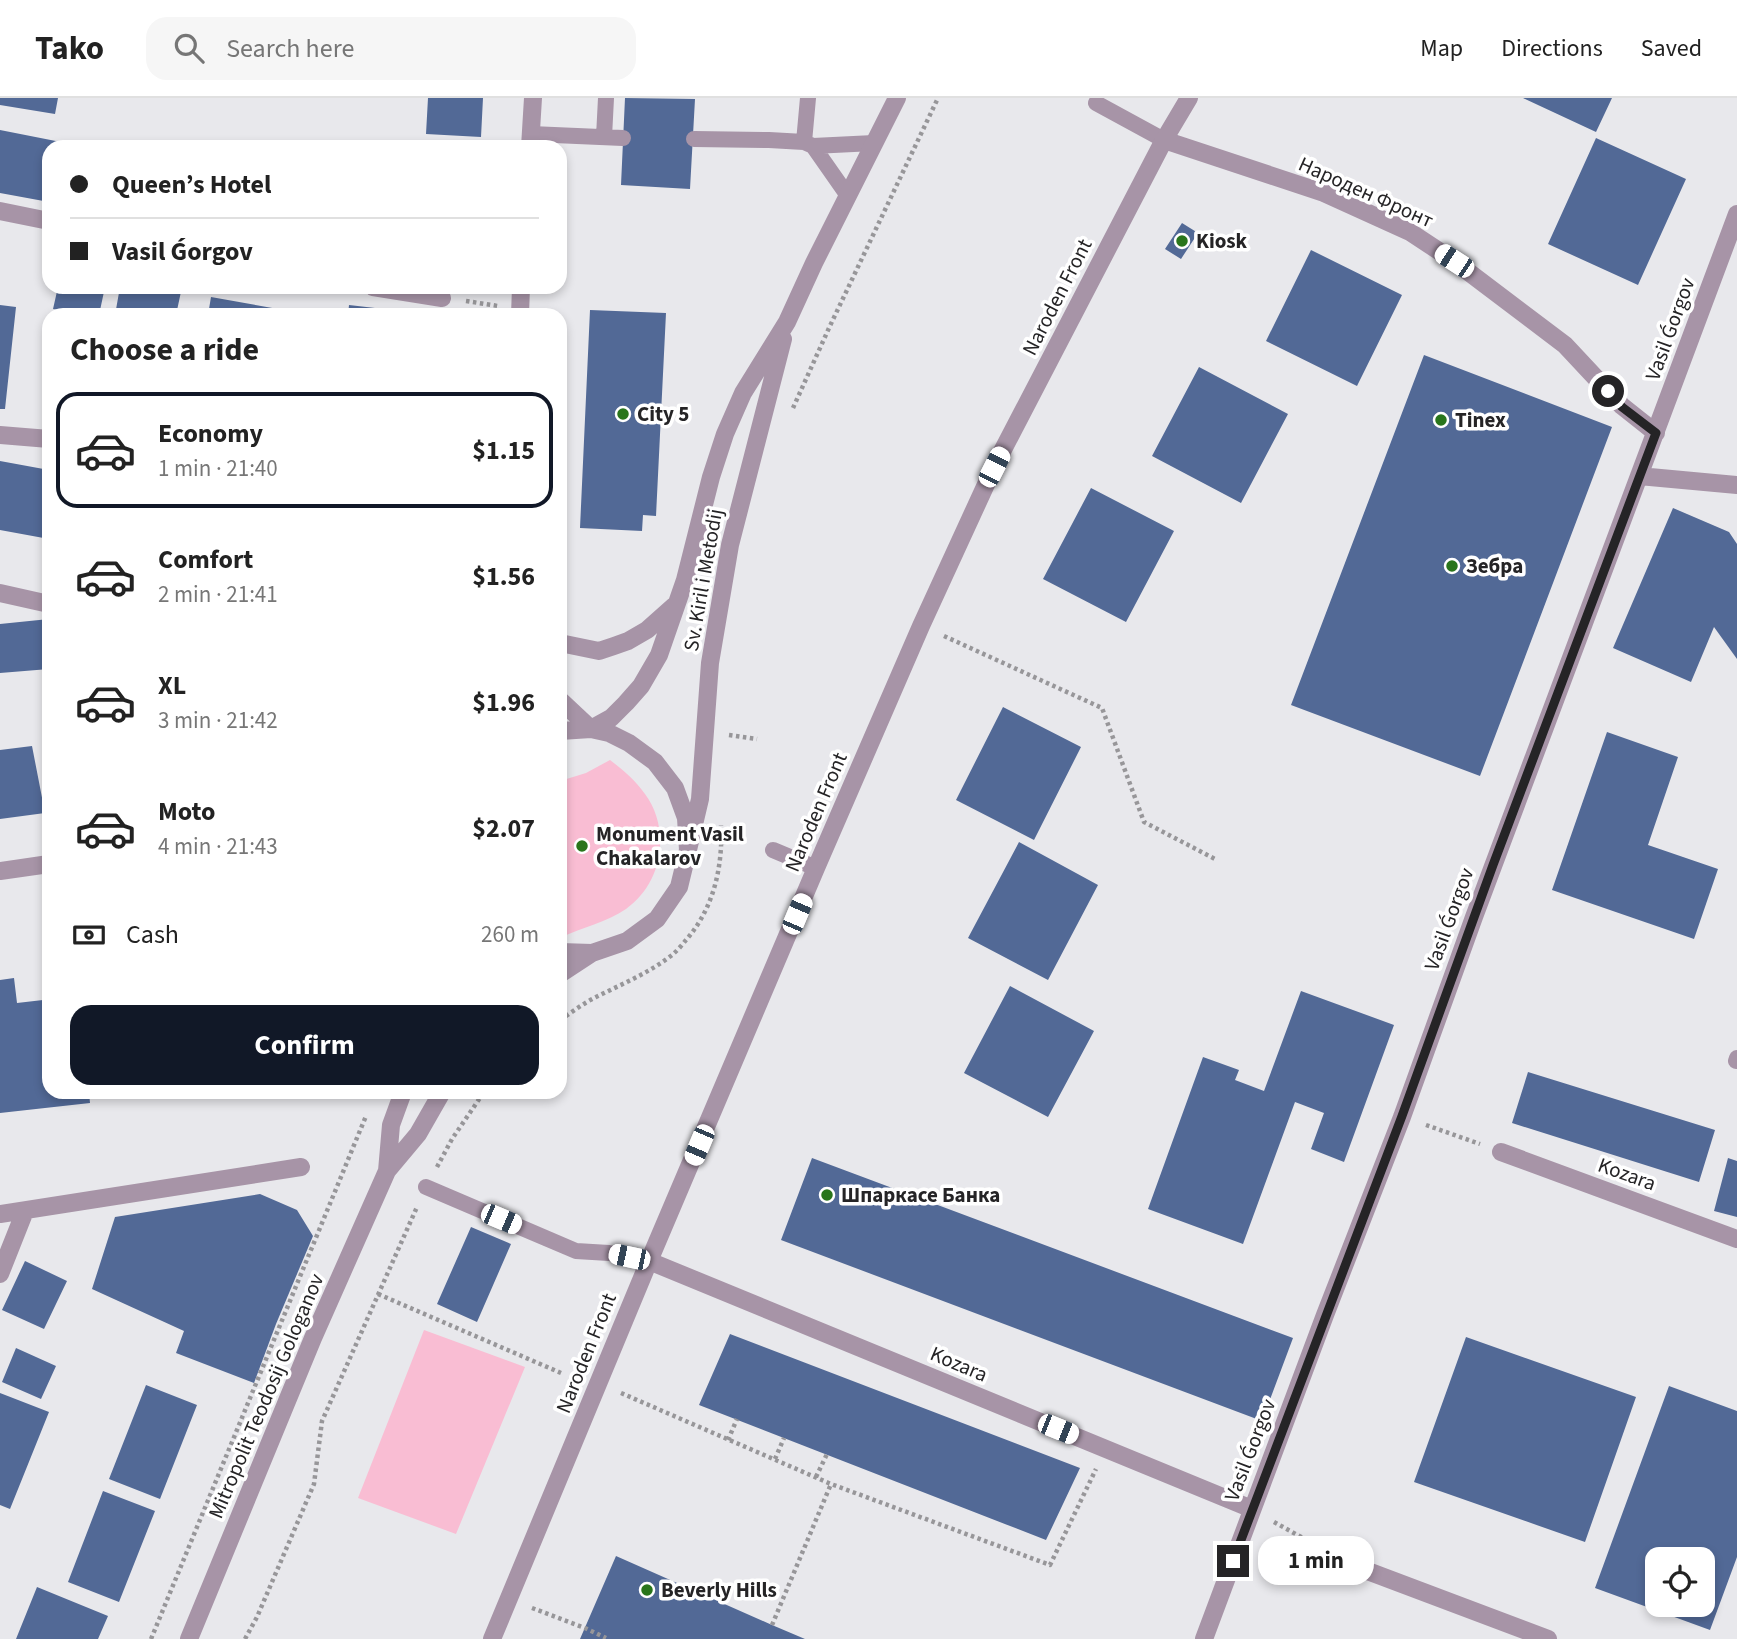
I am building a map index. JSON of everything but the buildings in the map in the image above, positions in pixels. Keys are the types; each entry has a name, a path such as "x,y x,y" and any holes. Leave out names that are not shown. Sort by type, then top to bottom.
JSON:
{"street":[{"path":"531,140 533,98"},
{"name":"Sv. Kiril i Metodij","path":"591,729 611,718 641,686 659,654 685,580 711,477 725,434 743,393 787,322 897,98"},
{"name":"Naroden Front","path":"492,1639 649,1261 921,626 994,467 1164,140 1189,98"},
{"name":"Народен Фронт","path":"1164,140 1324,193 1410,232 1454,261 1564,345 1622,407 1656,433"},
{"path":"0,211 42,220"},
{"name":"Vasil Ǵorgov","path":"1204,1639 1402,1116 1737,214"},
{"path":"417,294 442,298"},
{"name":"Sv. Kiril i Metodij","path":"592,953 627,941 657,919 679,887 700,799 710,663 730,545 787,322"},
{"path":"0,435 42,438"},
{"path":"1639,476 1737,485"},
{"path":"0,593 42,602"},
{"path":"567,644 599,651 628,641 647,630 677,604"},
{"path":"567,706 591,729"},
{"path":"567,731 591,729 620,738 655,762 674,788 686,818 688,850"},
{"path":"0,871 42,865"},
{"path":"567,952 592,953"},
{"path":"567,969 592,953"},
{"name":"Mitropolit Teodosij Gologanov","path":"387,1171 391,1125 400,1099"},
{"name":"Mitropolit Teodosij Gologanov","path":"190,1639 308,1351 387,1171 418,1133 438,1099"},
{"name":"Kozara","path":"1501,1152 1737,1239"},
{"path":"0,1214 301,1167"},
{"path":"0,1274 25,1210"},
{"name":"Kozara","path":"649,1261 1252,1510"},
{"path":"1349,1564 1548,1639"}],"lane":[{"path":"604,137 606,98"},
{"path":"808,98 808,144 848,196"},
{"path":"1096,103 1164,140"},
{"path":"531,140 623,138"},
{"path":"694,139 769,140 808,144 874,143"},
{"path":"773,850 816,868"},
{"path":"426,1187 576,1251 609,1253 649,1261"}],"path":[{"path":"791,415 829,328 938,98"},
{"path":"442,298 498,308"},
{"path":"921,626 1102,708 1144,822 1217,860"},
{"path":"724,735 757,739"},
{"path":"245,1639 262,1606 314,1484 321,1420 426,1187 479,1099"},
{"path":"151,1639 368,1111"},
{"path":"1402,1116 1501,1152"},
{"path":"378,1294 561,1373"},
{"path":"598,1383 831,1484 1050,1565 1105,1449"},
{"path":"727,1440 737,1419"},
{"path":"775,1459 784,1438"},
{"path":"816,1477 827,1454"},
{"path":"772,1625 831,1484"},
{"path":"1252,1510 1349,1564"},
{"path":"557,1618 606,1638"}],"shaded area":[{"path":"610,760 637,784 653,808 658,823 659,855 655,870 639,898 611,917 567,935 567,779 586,773"},
{"path":"424,1330 525,1367 456,1534 358,1498"}],"place":[{"name":"Kiosk","path":"1182,241"},
{"name":"City 5","path":"623,414"},
{"name":"Tinex","path":"1441,420"},
{"name":"Зебра","path":"1452,566"},
{"name":"Monument Vasil Chakalarov","path":"582,846"},
{"name":"Шпаркасе Банка","path":"827,1195"},
{"name":"Beverly Hills","path":"647,1590"}],"route":[{"path":"1233,1561 1656,433 1622,407 1608,391"}]}
